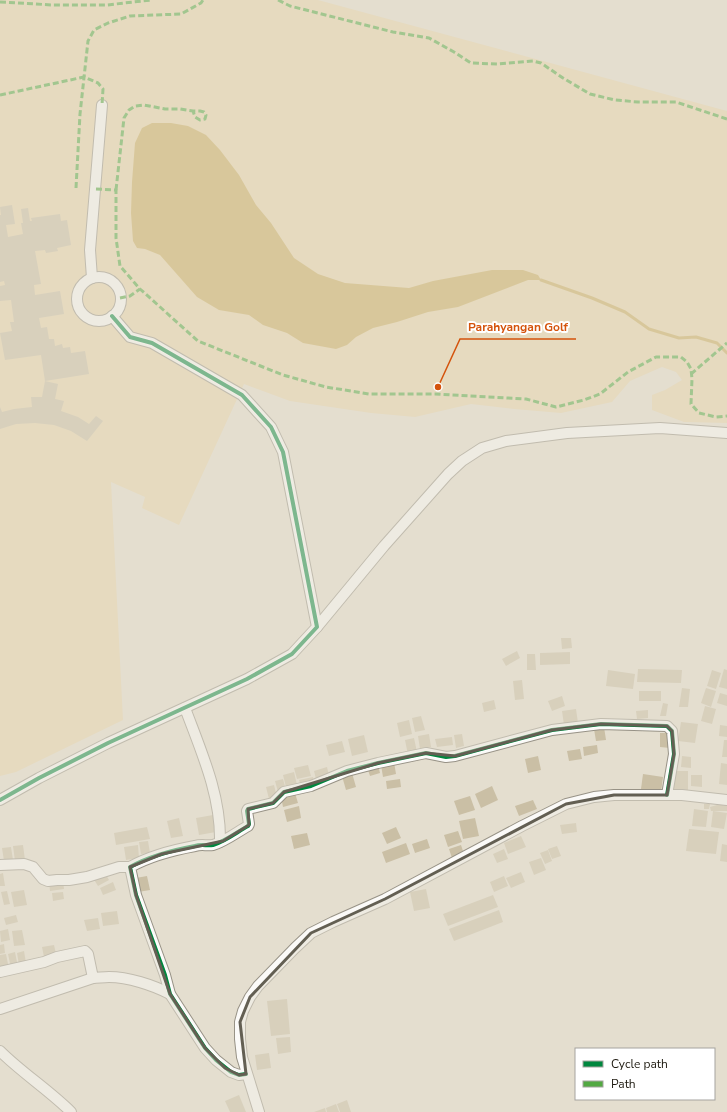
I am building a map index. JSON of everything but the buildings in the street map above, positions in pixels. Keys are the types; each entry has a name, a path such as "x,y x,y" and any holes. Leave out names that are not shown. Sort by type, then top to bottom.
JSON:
{"street":[{"path":"92,278 90,250 102,105"},
{"path":"97,277 108,280 117,287 119,292 120,303 116,313 102,321 92,320 78,308 78,290 86,281 92,278 97,277"},
{"path":"112,316 130,337 152,343 242,395 271,427 283,452 317,627"},
{"path":"0,800 52,771 108,743 247,679 292,654 317,627 384,546 448,474 462,460 482,448 506,441 567,433 660,428 727,433"},
{"path":"185,708 210,775 220,818 220,842"},
{"path":"0,865 24,864 33,867 43,879 48,881 88,877 118,867 130,867 162,854 196,845 212,845 220,842 248,826 248,809 273,803 284,792 311,786 347,771 426,753 446,757 455,756 552,730 601,724 667,726 672,731 674,754 667,795"},
{"path":"259,1112 242,1057 240,1022 243,1011 250,997 258,986 311,933 385,899 566,804 594,797 614,795 682,795 727,800"},
{"path":"130,867 136,895 165,975 170,994 205,1048 216,1060 238,1075 246,1074"},
{"path":"0,972 85,951 88,954 92,978"},
{"path":"0,1009 92,978 109,977 132,979 160,988 170,994"},
{"path":"0,1051 58,1099 71,1112"}],"highlighted area":[{"path":"601,724 667,726 672,731 674,754 667,795 614,795 566,804 385,899 311,933 250,997 240,1022 246,1074 239,1075 225,1068 205,1048 170,994 136,895 130,867 162,854 223,841 249,825 248,809 273,803 284,792 378,763 426,753 455,756 552,730"}],"shaded area":[{"path":"0,0 318,0 727,111 727,423 684,422 652,410 652,395 665,390 682,380 676,372 662,367 630,381 612,402 561,413 471,404 415,417 371,413 290,401 244,384 179,525 142,508 145,497 111,482 123,720 16,772 0,776"},
{"path":"152,123 171,123 188,126 206,135 220,150 239,175 256,205 271,223 294,258 318,274 345,283 409,288 433,281 492,270 523,270 538,275 541,280 528,280 458,307 428,312 373,328 356,337 347,345 336,349 303,343 287,333 263,325 249,315 219,310 197,297 160,255 145,249 137,248 133,241 131,213 135,143 142,128"}],"waterway":[{"path":"541,280 592,298 625,312 649,329 679,338 696,337 717,343 727,353"}],"marked path":[{"path":"0,2 53,5 107,5 151,0"},
{"path":"76,188 80,114 88,41 94,30 108,23 130,16 181,14 201,3 203,0"},
{"path":"278,0 290,6 393,32 429,38 471,63 498,64 533,61 541,63 590,94 615,100 638,102 676,102 727,119"},
{"path":"0,95 84,77 98,83 103,89 102,105"},
{"path":"116,190 124,118 129,110 135,106 144,105 165,109 200,111 204,112 206,115 205,119 200,120 195,117 193,111"},
{"path":"96,189 116,190 116,238 120,266 140,289 198,341 283,375 326,387 369,394 435,394 526,399 556,407 584,400 600,394 628,372 656,357 681,357 687,362 691,369 691,404 699,413 716,417 727,416"},
{"path":"120,298 130,296 140,289"},
{"path":"691,374 727,343"}],"cycle path":[{"path":"0,800 39,778 108,743 247,679 292,654 317,627 283,452 271,427 242,395 152,343 130,337 112,316"},
{"path":"246,1074 239,1075 231,1072 216,1060 205,1048 170,994 165,975 136,895 130,867 170,852 197,845 213,845 218,843 248,826 248,809 273,803 284,792 311,786 347,771 426,753 446,757 455,756 552,730 601,724 667,726 672,731 674,754 667,795"}],"place":[{"name":"Parahyangan Golf","path":"438,387"}]}
